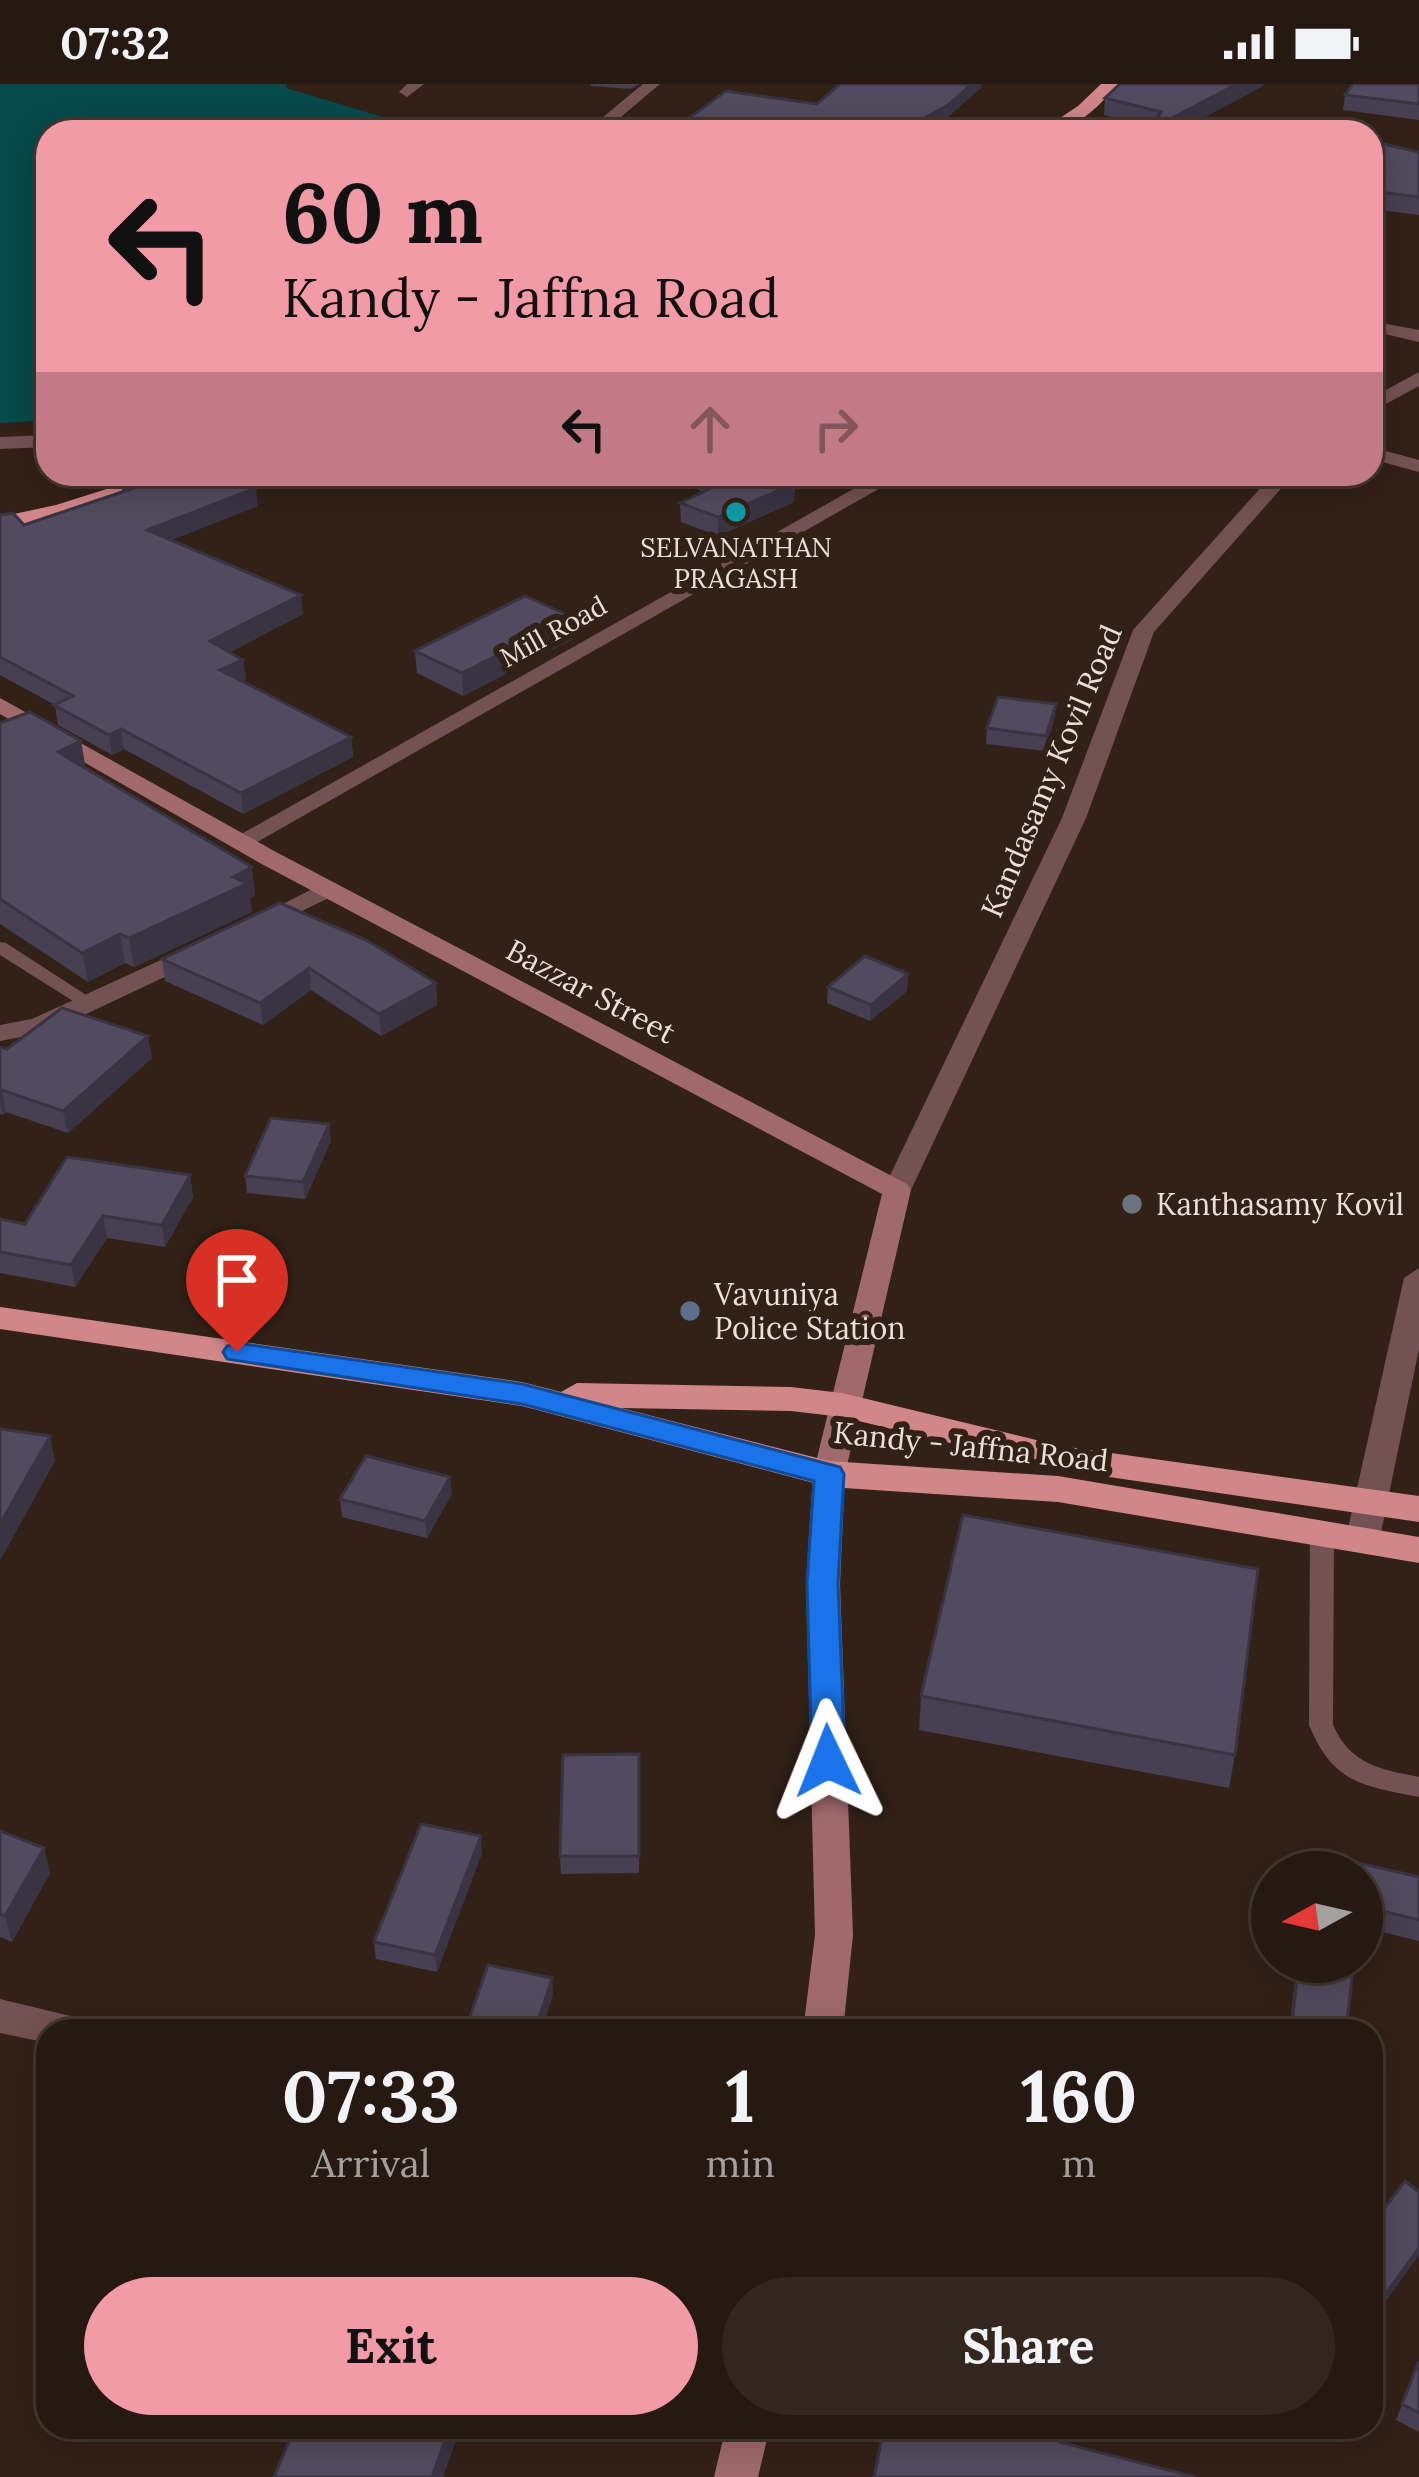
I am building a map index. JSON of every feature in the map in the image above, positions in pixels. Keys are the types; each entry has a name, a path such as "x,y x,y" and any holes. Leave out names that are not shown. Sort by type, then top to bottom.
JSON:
{"highway":[{"path":"1068,120 1110,84"},
{"path":"0,524 139,486"},
{"name":"Kandy - Jaffna Road","path":"0,1318 522,1394 830,1474 1058,1489 1419,1550"},
{"name":"Kandy - Jaffna Road","path":"522,1394 791,1399 842,1405 1061,1458 1419,1509"}],"main road":[{"name":"Bazzar Street","path":"0,705 328,889 897,1190"},
{"path":"824,2019 834,1935 823,1583 830,1474 842,1405 897,1190"},
{"path":"736,2477 745,2439"}],"street":[{"path":"607,120 652,84"},
{"path":"1383,328 1419,336"},
{"path":"1383,399 1419,378"},
{"path":"0,443 36,442"},
{"path":"1383,456 1419,466"},
{"name":"Mill Road","path":"241,841 874,486"},
{"name":"Kandasamy Kovil Road","path":"897,1190 1074,818 1144,630 1273,486"},
{"path":"0,726 40,728"},
{"path":"0,1033 39,1025 328,889"},
{"path":"1362,1542 1419,1278"},
{"path":"0,2017 36,2024"}],"lane":[{"path":"0,947 88,1002"},
{"path":"1322,1534 1321,1726 1331,1754 1353,1772 1419,1786"}],"water":[{"path":"0,84 286,84 286,88 393,120 36,120 36,421 0,423"}],"building":[{"path":"840,84 972,84 921,120 686,120 726,91 817,104"},
{"path":"1120,84 1237,84 1168,120 1155,120 1161,112 1105,98"},
{"path":"1353,84 1419,84 1419,104 1345,95"},
{"path":"1383,144 1419,152 1419,197 1383,192"},
{"path":"126,486 256,488 147,530 301,595 210,641 243,660 220,670 351,737 241,793 121,729 109,735 54,705 73,696 0,657 0,515 13,513 24,525 131,489"},
{"path":"716,486 788,486 718,517 680,503"},
{"path":"525,596 572,617 462,673 415,651"},
{"path":"998,697 1056,704 1046,736 987,728"},
{"path":"30,712 81,741 58,752 252,867 233,877 248,883 129,938 120,934 82,953 0,899 0,723"},
{"path":"280,903 368,941 436,983 379,1014 309,968 260,1003 162,959"},
{"path":"865,956 908,974 871,1005 828,987"},
{"path":"62,1008 148,1036 63,1111 0,1091 0,1047 7,1049"},
{"path":"271,1118 329,1124 303,1182 245,1176"},
{"path":"67,1157 190,1175 162,1225 103,1216 71,1265 0,1252 0,1219 25,1224"},
{"path":"0,1429 50,1436 0,1524"},
{"path":"366,1456 450,1477 425,1521 340,1499"},
{"path":"963,1515 1258,1569 1235,1755 921,1696"},
{"path":"639,1754 639,1856 560,1856 563,1755"},
{"path":"421,1824 481,1836 435,1955 374,1942"},
{"path":"0,1831 44,1848 5,1916 0,1914"},
{"path":"1383,1869 1419,1877 1419,1920 1383,1911"},
{"path":"488,1965 552,1978 539,2019 469,2019"},
{"path":"1297,1983 1352,1983 1347,2019 1292,2019"},
{"path":"1405,2181 1419,2192 1419,2248 1383,2298 1383,2210"},
{"path":"1419,2361 1419,2413 1402,2404"},
{"path":"290,2439 446,2439 432,2477 274,2477"},
{"path":"882,2439 1060,2439 1195,2477 874,2477"}],"place":[{"name":"SELVANATHAN PRAGASH","path":"736,512"},
{"name":"Kanthasamy Kovil","path":"1132,1204"},
{"name":"Vavuniya Police Station","path":"690,1311"}],"route":[{"path":"237,1352 522,1394 830,1474 823,1583 828,1761"}]}
